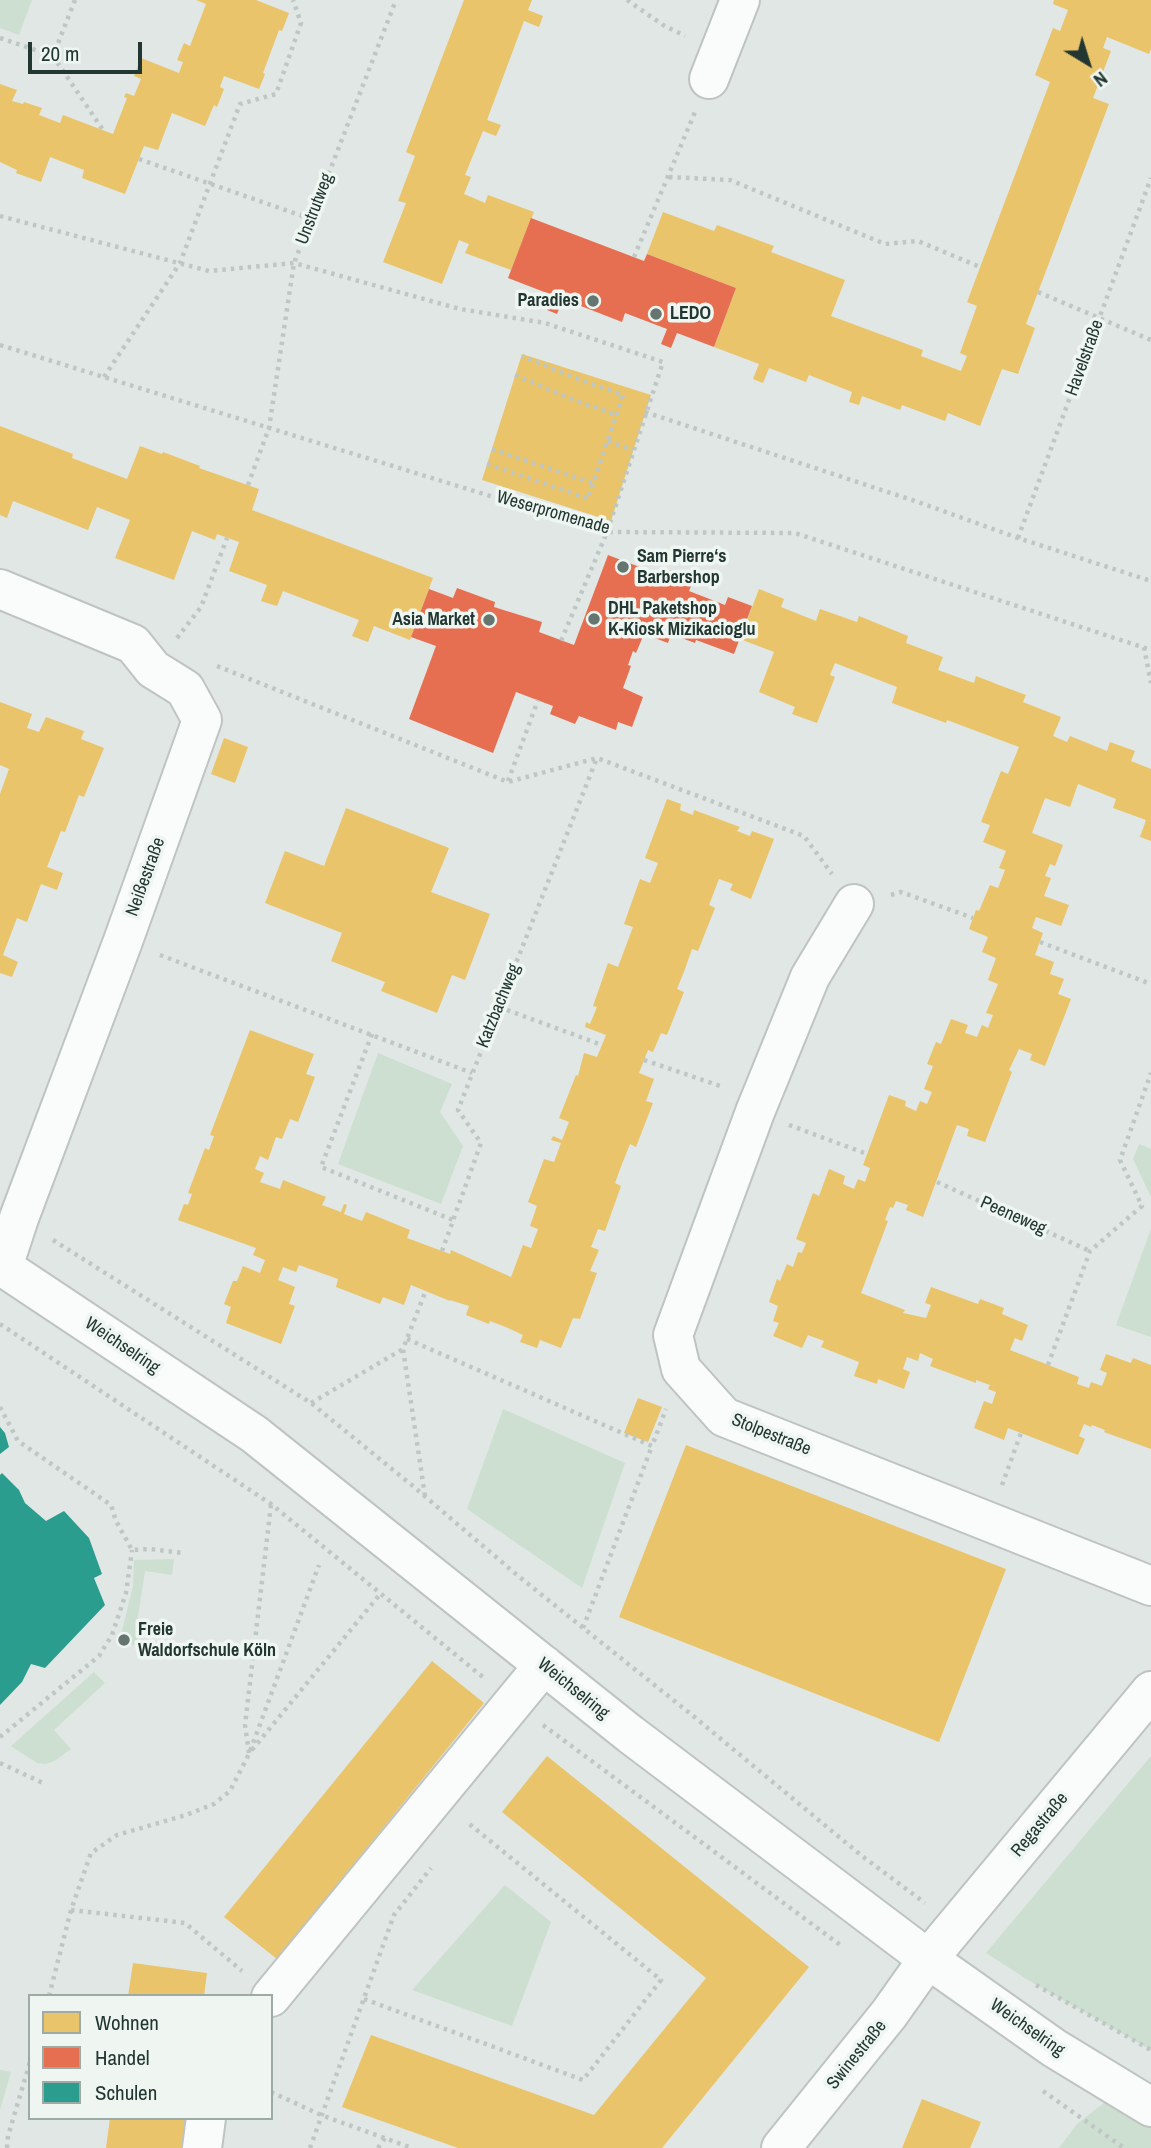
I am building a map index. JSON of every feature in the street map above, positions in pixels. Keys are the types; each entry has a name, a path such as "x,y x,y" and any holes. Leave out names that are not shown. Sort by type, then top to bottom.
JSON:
{"street":[{"path":"714,66 740,0"},
{"name":"Neißestraße","path":"0,589 133,644 153,669 185,689 202,720 123,941 1,1266"},
{"name":"Stolpestraße","path":"854,904 810,977 758,1106 673,1335 681,1369 724,1417 1151,1586"},
{"name":"Weichselring","path":"1,1266 254,1434 631,1734 928,1959 1054,2048 1151,2107"},
{"path":"273,1995 544,1665"},
{"name":"Regastraße","path":"928,1959 1151,1691"},
{"name":"Swinestraße","path":"781,2148 889,2014 928,1959"},
{"path":"202,2148 206,2120"}],"path":[{"path":"53,56 75,0"},
{"path":"103,377 180,263 240,104 276,94 301,23 293,0"},
{"name":"Unstrutweg","path":"248,485 269,428 294,263 396,0"},
{"path":"626,0 663,25 714,66 634,257"},
{"path":"0,38 53,56 103,130"},
{"path":"139,159 311,219"},
{"path":"669,177 730,180 886,244 918,242 980,267"},
{"name":"Havelstraße","path":"1018,538 1151,178"},
{"path":"0,216 209,271 294,263 460,309 545,323 663,362 607,532 561,641"},
{"path":"1038,292 1151,340"},
{"name":"Weserpromenade","path":"0,345 607,532 795,533 1151,650"},
{"path":"487,464 588,499 617,415 623,395 522,356"},
{"path":"515,375 617,415"},
{"path":"645,412 1151,580"},
{"path":"608,441 633,450"},
{"path":"492,449 593,483"},
{"path":"153,669 201,607 227,538"},
{"path":"1144,647 1151,683"},
{"path":"207,662 508,782 597,758 804,836 854,904 901,892 973,918"},
{"path":"508,782 538,700"},
{"name":"Katzbachweg","path":"442,1251 481,1143 458,1110 597,758"},
{"path":"123,941 472,1073"},
{"path":"1040,942 1151,985"},
{"path":"499,1007 602,1045"},
{"path":"372,1034 321,1167 453,1220"},
{"path":"644,1060 867,1154"},
{"path":"1048,1365 1090,1251 1142,1206 1120,1160 1151,1073"},
{"name":"Peeneweg","path":"937,1182 1090,1251"},
{"path":"19,1218 311,1403 862,1856 955,1926"},
{"path":"425,1496 403,1349 426,1290"},
{"path":"0,1324 271,1504 514,1703 848,1951"},
{"path":"407,1339 652,1446"},
{"path":"311,1403 403,1349"},
{"path":"583,1628 681,1369"},
{"path":"0,1407 18,1441 111,1505 116,1521 132,1550 126,1593 111,1635 99,1656 0,1737"},
{"path":"988,1522 1021,1433"},
{"path":"249,1754 245,1725 271,1504"},
{"path":"132,1550 183,1553"},
{"path":"50,1994 71,1910 91,1853 117,1835 186,1815 214,1804 230,1791 249,1754 319,1564"},
{"path":"249,1754 381,1593"},
{"path":"537,1737 546,1726"},
{"path":"0,1763 43,1783"},
{"path":"364,1999 583,2080 662,1980 467,1822 459,1833"},
{"path":"310,2148 394,1915 435,1863"},
{"path":"71,1910 185,1923 210,1944"},
{"path":"1028,1980 1151,2050"},
{"path":"7,2148 8,2136 28,2069"},
{"path":"273,2093 321,2115 412,2148"},
{"path":"378,2148 385,2138"}],"green space":[{"path":"0,0 32,0 19,35 0,28"},
{"path":"378,1053 452,1084 440,1112 463,1146 441,1204 338,1164"},
{"path":"1139,1144 1151,1149 1151,1197 1133,1159"},
{"path":"1151,1229 1151,1337 1116,1325"},
{"path":"503,1409 625,1463 582,1588 467,1509"},
{"path":"174,1559 172,1575 145,1571 135,1636 162,1643 161,1657 120,1639 133,1586 134,1560"},
{"path":"94,1672 105,1683 54,1730 71,1749 46,1764 37,1763 11,1746"},
{"path":"1151,1756 1151,2050 986,1953"},
{"path":"505,1885 551,1922 512,2026 412,1990"},
{"path":"0,2070 11,2072 0,2110"},
{"path":"1105,2102 1151,2127 1151,2148 1059,2148 1077,2124"}],"building: Wohnen":[{"path":"196,0 256,0 289,13 282,31 279,30 259,89 224,76 220,87 224,89 205,126 172,113 158,150 144,146 125,194 82,178 84,170 50,157 41,182 16,173 17,170 0,162 0,84 17,90 12,101 42,108 39,115 60,123 63,115 113,134 127,98 124,97 126,93 134,96 141,79 134,76 141,58 179,73 183,62 177,60 184,43 190,46 206,4"},
{"path":"464,0 532,0 528,10 543,16 539,27 524,21 487,120 501,125 496,136 483,131 465,175 471,177 464,194 485,203 488,195 534,212 511,270 465,253 469,244 459,240 442,284 383,262 406,203 398,201 415,156 406,152"},
{"path":"1054,0 1151,0 1151,49 1149,54 1107,37 1103,48 1111,51 1093,98 1109,104 1026,324 1035,328 1018,374 1002,369 980,426 948,413 945,421 902,405 900,410 862,396 859,405 849,402 852,392 809,375 806,382 769,368 763,383 753,379 759,364 714,347 736,288 647,254 663,212 714,231 717,225 774,246 771,252 845,280 831,316 923,350 921,356 961,371 967,356 960,353 977,306 967,302 1050,82 1035,75 1053,28 1060,31 1068,10 1053,4"},
{"path":"522,354 651,395 611,521 482,480"},
{"path":"0,426 73,454 72,458 127,479 140,446 162,454 163,452 259,489 252,510 433,578 410,640 374,626 368,642 352,636 359,620 283,591 277,606 261,601 267,585 229,571 239,542 217,534 215,540 192,531 174,580 115,558 130,520 97,507 88,530 13,501 7,518 0,515"},
{"path":"759,589 784,599 781,607 816,621 820,609 857,622 859,616 908,636 906,643 943,657 938,670 974,683 976,676 1026,695 1023,702 1061,717 1053,736 1067,742 1070,736 1107,751 1110,742 1135,751 1131,761 1151,769 1151,841 1140,837 1146,820 1113,808 1116,799 1078,784 1070,807 1045,798 1032,833 1063,845 1055,866 1050,864 1045,876 1051,878 1044,896 1069,905 1061,926 1036,917 1032,928 1043,933 1035,955 1054,962 1050,974 1064,979 1058,994 1071,999 1045,1066 1030,1060 1032,1054 1019,1049 1009,1070 1012,1072 985,1142 967,1136 969,1129 957,1125 923,1217 906,1210 908,1205 896,1201 893,1208 890,1207 885,1220 888,1221 861,1293 905,1310 903,1313 926,1318 931,1305 925,1303 931,1287 978,1304 980,1299 1004,1308 1002,1314 1028,1325 1022,1341 1015,1338 1010,1350 1079,1377 1077,1384 1089,1388 1091,1382 1102,1386 1107,1373 1100,1370 1106,1354 1131,1363 1133,1358 1151,1365 1151,1449 1084,1424 1079,1436 1085,1439 1078,1455 1008,1428 1004,1440 974,1428 984,1401 992,1404 996,1392 988,1389 990,1385 976,1380 976,1383 930,1366 933,1359 920,1353 918,1361 907,1357 903,1369 910,1372 904,1389 878,1379 877,1384 854,1376 859,1362 821,1347 824,1341 808,1335 802,1348 773,1336 779,1323 773,1321 778,1306 769,1302 777,1279 780,1281 787,1264 793,1267 798,1252 802,1253 806,1243 796,1239 813,1193 819,1196 829,1169 845,1176 843,1184 854,1189 858,1179 865,1182 870,1168 863,1165 889,1095 906,1101 905,1106 916,1111 920,1101 927,1104 932,1092 924,1089 933,1066 927,1064 936,1042 941,1044 951,1019 968,1025 965,1033 977,1037 982,1025 988,1028 993,1015 986,1013 998,984 988,980 996,958 982,952 988,937 969,929 990,885 998,888 1005,870 999,868 1006,851 983,842 990,825 981,822 1001,771 1008,774 1019,747 892,703 897,687 835,663 830,675 835,677 817,723 792,714 795,707 759,692 774,652 740,639"},
{"path":"0,702 32,714 27,728 39,732 46,717 84,731 81,739 104,748 84,797 79,795 65,832 61,831 47,867 63,873 57,890 41,884 27,922 17,918 3,955 18,962 12,977 0,973 0,794 9,769 0,765"},
{"path":"224,738 248,747 235,783 211,774"},
{"path":"667,799 681,804 680,810 693,815 694,810 740,827 737,831 750,836 752,831 774,839 751,899 730,890 733,884 719,879 709,905 715,908 698,951 692,949 677,989 684,992 667,1035 661,1033 653,1052 648,1050 639,1073 654,1079 646,1101 653,1103 636,1147 630,1144 622,1164 615,1183 621,1186 605,1231 598,1229 591,1247 599,1250 590,1271 597,1273 580,1319 573,1318 561,1348 540,1340 537,1348 520,1342 523,1335 490,1321 489,1324 466,1315 469,1306 411,1285 404,1305 383,1297 380,1304 336,1287 338,1279 299,1265 296,1272 283,1267 278,1280 295,1287 289,1304 295,1306 281,1344 226,1323 231,1307 224,1304 233,1281 237,1281 243,1266 260,1273 265,1260 253,1255 256,1248 178,1220 184,1204 188,1205 192,1194 188,1193 205,1148 209,1150 214,1136 210,1135 250,1030 314,1054 306,1074 315,1077 298,1122 290,1119 282,1139 276,1137 268,1160 260,1156 255,1169 264,1173 260,1182 280,1189 283,1180 326,1197 322,1205 341,1212 344,1204 347,1205 344,1214 362,1221 366,1212 410,1230 407,1238 450,1254 451,1250 511,1277 523,1245 531,1248 538,1229 530,1226 537,1206 528,1202 544,1159 554,1162 561,1143 551,1140 553,1136 562,1140 569,1122 559,1118 576,1075 578,1076 584,1053 597,1057 606,1035 585,1027 586,1022 590,1024 597,1007 593,1006 608,963 618,967 633,927 624,924 640,879 650,883 658,863 645,858"},
{"path":"346,808 449,848 431,892 490,914 465,980 452,975 437,1013 381,991 385,982 331,961 342,933 265,903 285,851 324,866"},
{"path":"638,1398 662,1407 648,1442 624,1433"},
{"path":"686,1445 1006,1569 939,1742 619,1617"},
{"path":"432,1661 484,1703 277,1959 224,1917"},
{"path":"547,1756 809,1967 662,2148 458,2148 342,2107 371,2035 594,2115 706,1978 502,1812"},
{"path":"133,1963 207,1973 204,1994 128,1994"},
{"path":"922,2099 981,2122 970,2148 902,2148"},
{"path":"110,2120 186,2120 181,2148 106,2148"}],"building: Handel":[{"path":"531,218 644,261 647,254 736,288 714,347 677,333 671,348 661,344 667,329 625,313 622,322 563,299 557,314 547,310 552,295 508,278"},
{"path":"608,555 666,577 669,570 694,579 689,591 725,605 728,597 752,606 734,654 671,634 668,643 644,634 636,653 633,651 623,688 643,697 632,727 618,722 616,730 579,716 575,724 550,714 553,706 516,692 493,753 409,719 436,646 411,637 429,589 453,598 457,588 495,602 494,607 542,622 539,632 574,645"}],"building: Schulen":[{"path":"0,1427 9,1447 0,1454"},
{"path":"2,1473 19,1490 25,1503 46,1521 64,1511 89,1538 102,1574 94,1578 105,1605 45,1668 31,1664 22,1682 0,1705 0,1475"}],"place":[{"name":"Paradies","path":"593,301"},
{"name":"LEDO","path":"656,314"},
{"name":"Sam Pierre‘s Barbershop","path":"623,567"},
{"name":"DHL Paketshop K-Kiosk Mizikacioglu","path":"594,619"},
{"name":"Asia Market","path":"489,620"},
{"name":"Freie Waldorfschule Köln","path":"124,1640"}]}
